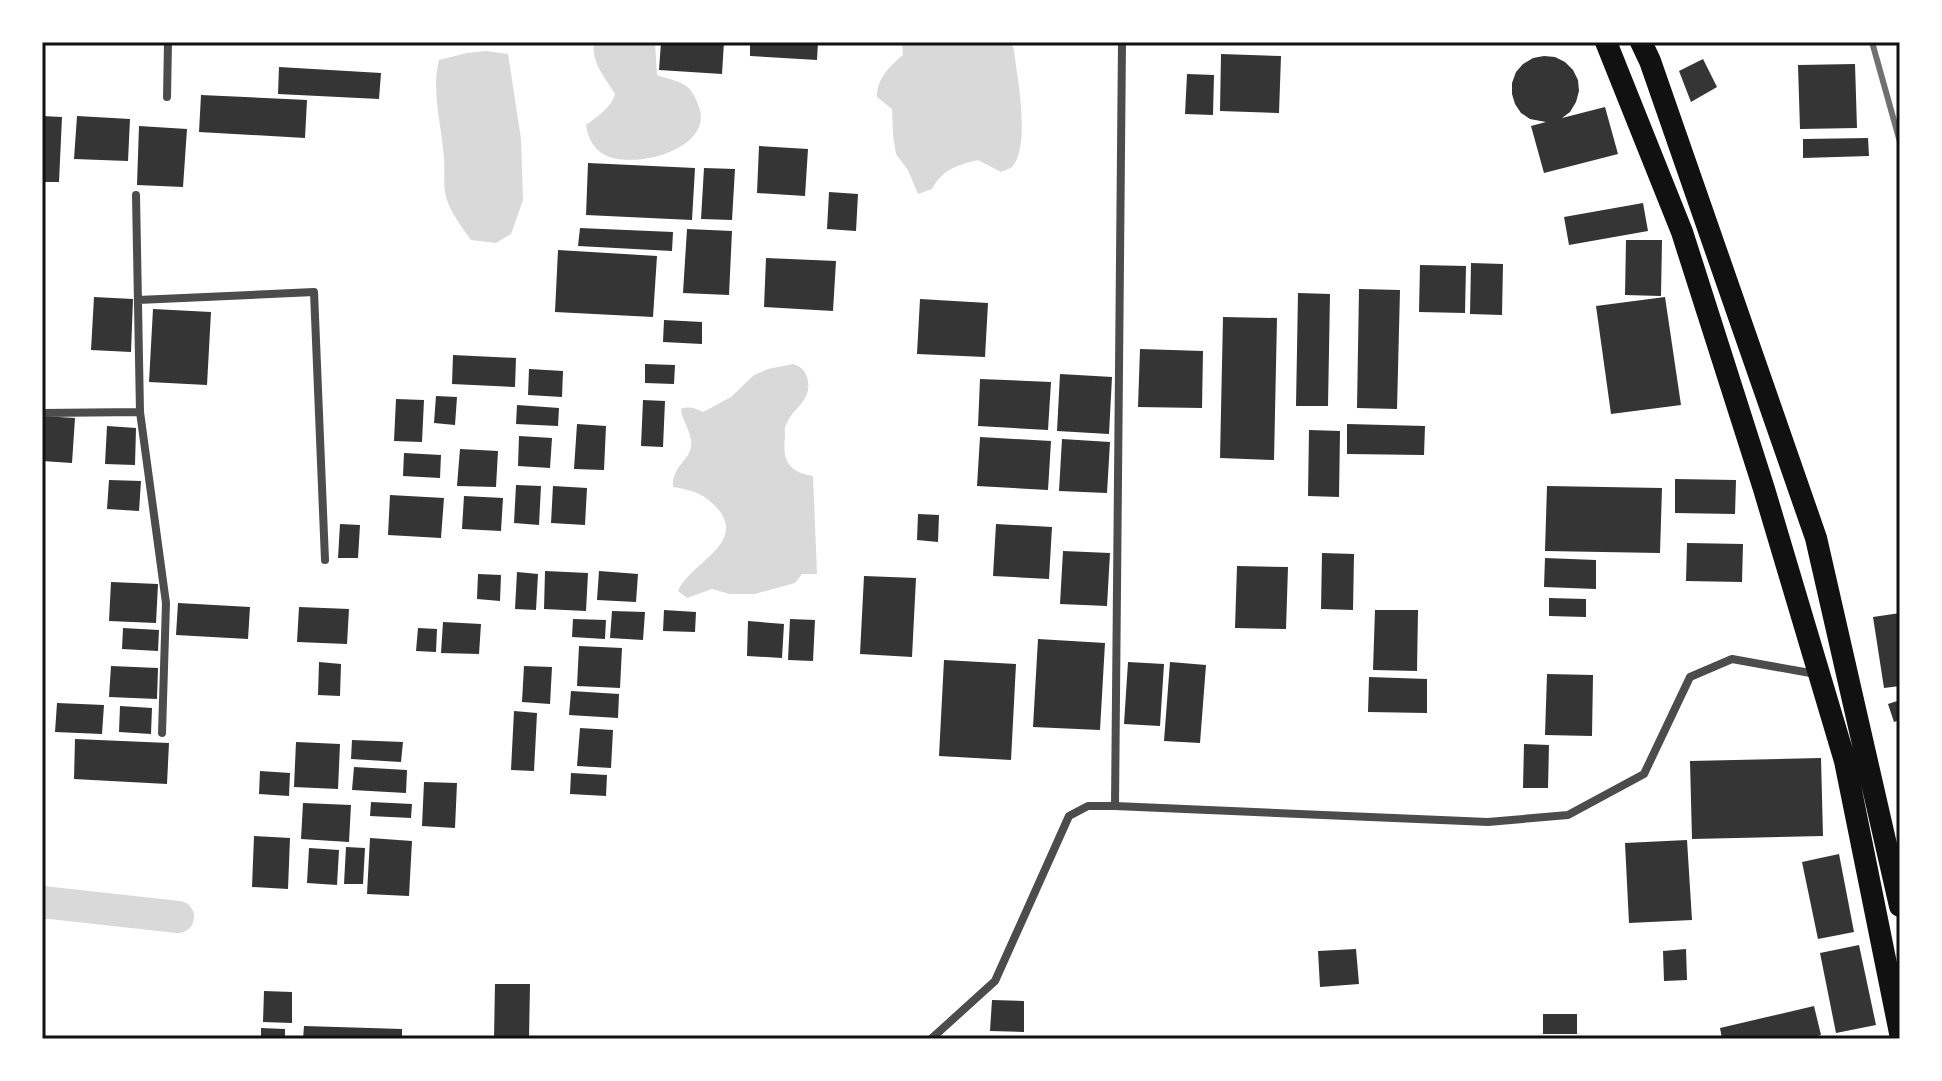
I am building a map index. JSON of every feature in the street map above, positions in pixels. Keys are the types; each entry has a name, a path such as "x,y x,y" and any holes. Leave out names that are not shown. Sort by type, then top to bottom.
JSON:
{"highway":[{"path":"1606,42 1682,232 1764,489 1845,761 1900,1033"},
{"path":"1641,42 1816,538 1900,906"}],"street":[{"path":"167,97 168,42"},
{"path":"1115,806 1122,42"},
{"path":"136,195 140,412 166,603 162,733"},
{"path":"138,300 314,292 325,560"},
{"path":"42,413 140,412"},
{"path":"931,1039 995,981 1069,816 1088,806 1488,822 1568,815 1644,774 1690,677 1732,659 1819,675"}],"shaded area":[{"path":"594,42 655,42 657,75 686,86 697,101 700,122 695,134 683,145 668,152 634,160 618,159 597,149 586,125 607,108 615,94 597,63"},
{"path":"902,42 1011,42 1018,77 1022,128 1018,157 1012,167 1001,172 978,160 964,164 946,172 932,189 918,194 908,170 896,154 892,109 877,97 882,79 903,55"},
{"path":"486,51 508,54 521,139 523,200 511,234 496,243 471,240 448,203 437,97 439,60"},
{"path":"793,364 804,371 808,389 785,426 785,453 793,468 813,476 817,574 802,574 795,583 755,594 730,594 712,589 687,598 678,591 684,581 713,553 726,533 725,521 713,504 698,494 673,487 675,474 691,446 681,409 692,408 703,412 731,397 754,375"}],"building":[{"path":"661,42 724,42 722,74 659,70"},
{"path":"750,42 818,42 817,60 750,56"},
{"path":"1221,54 1281,56 1279,113 1220,111"},
{"path":"1544,56 1565,62 1578,80 1576,102 1562,118 1605,107 1618,154 1544,173 1531,126 1546,122 1530,119 1521,113 1512,94 1512,83 1523,64"},
{"path":"1703,59 1717,87 1691,102 1679,71"},
{"path":"1855,64 1857,128 1800,129 1798,65"},
{"path":"279,67 381,73 379,99 278,94"},
{"path":"1187,74 1214,75 1213,115 1185,114"},
{"path":"201,95 307,100 305,138 199,132"},
{"path":"42,116 62,117 59,182 42,182"},
{"path":"77,116 130,119 128,161 74,159"},
{"path":"139,126 187,129 183,187 137,185"},
{"path":"1868,138 1869,156 1803,158 1803,139"},
{"path":"759,146 808,149 805,196 757,193"},
{"path":"588,163 695,168 692,220 586,215"},
{"path":"704,168 735,169 732,220 701,219"},
{"path":"829,192 858,194 856,231 827,229"},
{"path":"1643,203 1648,231 1569,245 1564,217"},
{"path":"580,228 673,232 672,251 578,246"},
{"path":"687,229 732,231 729,295 683,293"},
{"path":"1626,240 1662,240 1661,296 1625,295"},
{"path":"558,250 657,256 653,317 555,312"},
{"path":"766,258 836,261 833,311 764,307"},
{"path":"1471,263 1503,264 1502,315 1470,314"},
{"path":"1420,265 1466,266 1465,313 1419,312"},
{"path":"1359,289 1400,290 1397,409 1357,408"},
{"path":"1298,293 1330,294 1328,406 1296,406"},
{"path":"94,297 133,299 131,352 91,350"},
{"path":"1665,297 1681,405 1611,414 1596,306"},
{"path":"920,299 988,303 985,357 917,354"},
{"path":"153,309 211,312 207,385 149,382"},
{"path":"1223,317 1277,318 1274,460 1220,458"},
{"path":"664,320 702,322 702,344 663,342"},
{"path":"1140,349 1203,351 1202,408 1138,407"},
{"path":"453,355 516,358 515,387 452,384"},
{"path":"645,364 675,365 674,384 645,383"},
{"path":"529,369 563,371 562,397 528,395"},
{"path":"1060,374 1112,377 1109,434 1057,431"},
{"path":"980,379 1051,382 1048,430 978,426"},
{"path":"436,396 457,397 455,425 434,423"},
{"path":"396,399 424,400 422,442 394,441"},
{"path":"643,400 665,401 663,447 641,446"},
{"path":"517,405 559,408 558,426 516,424"},
{"path":"42,416 75,418 72,463 42,461"},
{"path":"577,424 606,426 604,470 574,469"},
{"path":"1347,424 1425,426 1424,455 1347,454"},
{"path":"107,426 136,428 135,465 105,464"},
{"path":"1309,430 1340,431 1339,497 1308,496"},
{"path":"519,436 552,438 550,468 518,466"},
{"path":"980,437 1051,441 1048,490 977,486"},
{"path":"1062,439 1110,442 1107,493 1059,491"},
{"path":"460,449 498,451 496,487 457,486"},
{"path":"404,453 441,455 440,478 403,476"},
{"path":"1675,479 1736,480 1735,514 1675,513"},
{"path":"109,480 141,481 139,511 107,509"},
{"path":"516,485 541,486 539,525 514,523"},
{"path":"553,486 587,488 585,525 551,523"},
{"path":"1547,486 1662,488 1660,553 1545,551"},
{"path":"390,495 444,498 441,538 388,535"},
{"path":"464,496 503,498 501,531 462,529"},
{"path":"918,514 939,515 938,542 917,540"},
{"path":"340,524 360,525 358,558 338,558"},
{"path":"996,524 1052,527 1049,579 993,576"},
{"path":"1687,543 1743,544 1742,582 1686,581"},
{"path":"1063,551 1110,553 1107,606 1060,604"},
{"path":"1322,553 1354,554 1353,610 1321,609"},
{"path":"1545,558 1596,560 1596,589 1544,587"},
{"path":"1237,566 1288,567 1286,629 1235,628"},
{"path":"545,571 588,573 586,611 544,609"},
{"path":"599,571 638,574 636,602 597,600"},
{"path":"517,572 538,574 536,610 515,609"},
{"path":"478,574 501,575 500,601 477,599"},
{"path":"864,576 916,578 912,657 860,654"},
{"path":"111,582 158,584 156,623 109,621"},
{"path":"1549,598 1586,599 1586,617 1549,616"},
{"path":"178,603 250,607 248,639 176,635"},
{"path":"299,607 349,609 347,644 297,642"},
{"path":"664,610 696,612 695,632 663,631"},
{"path":"1375,610 1418,610 1417,671 1373,670"},
{"path":"612,611 645,612 643,640 610,638"},
{"path":"1900,613 1900,686 1884,688 1873,617"},
{"path":"573,619 606,620 605,639 572,637"},
{"path":"790,619 815,620 813,661 788,660"},
{"path":"748,621 784,624 782,658 747,656"},
{"path":"443,622 481,624 479,654 441,653"},
{"path":"123,628 159,630 158,651 122,649"},
{"path":"418,628 437,629 436,652 416,651"},
{"path":"1038,639 1105,643 1100,730 1033,727"},
{"path":"579,646 622,648 620,688 577,686"},
{"path":"944,660 1016,664 1011,760 939,756"},
{"path":"319,662 341,664 340,696 318,695"},
{"path":"1128,662 1164,664 1160,726 1124,724"},
{"path":"1170,662 1206,665 1200,743 1164,741"},
{"path":"111,666 158,668 157,699 109,697"},
{"path":"524,666 552,667 550,704 522,702"},
{"path":"1547,674 1593,675 1592,736 1545,735"},
{"path":"1369,677 1427,679 1427,713 1368,712"},
{"path":"571,691 619,694 618,718 569,715"},
{"path":"1900,700 1900,720 1894,722 1888,704"},
{"path":"57,703 104,705 102,734 55,732"},
{"path":"120,706 152,708 151,734 119,732"},
{"path":"514,711 537,713 534,771 511,770"},
{"path":"580,728 613,730 611,768 577,766"},
{"path":"75,739 169,743 167,784 74,779"},
{"path":"352,740 403,742 401,762 351,759"},
{"path":"296,742 340,744 338,789 294,787"},
{"path":"1524,744 1549,745 1548,788 1523,788"},
{"path":"1821,758 1823,836 1692,839 1690,761"},
{"path":"354,767 407,770 406,793 352,790"},
{"path":"260,771 290,773 289,796 259,794"},
{"path":"571,773 607,775 606,796 570,794"},
{"path":"424,782 457,783 455,828 422,826"},
{"path":"371,802 412,804 411,818 370,816"},
{"path":"303,803 351,805 349,842 301,839"},
{"path":"254,836 290,838 288,889 252,887"},
{"path":"370,838 412,841 409,896 367,894"},
{"path":"1687,840 1692,920 1629,923 1625,843"},
{"path":"346,847 365,848 363,884 344,884"},
{"path":"309,848 339,850 337,885 307,883"},
{"path":"1839,854 1854,932 1818,939 1802,862"},
{"path":"1859,945 1876,1025 1836,1033 1820,953"},
{"path":"1356,949 1359,984 1320,987 1318,951"},
{"path":"1686,949 1687,980 1664,981 1663,951"},
{"path":"495,984 530,984 529,1039 494,1039"},
{"path":"264,991 292,992 292,1023 263,1022"},
{"path":"992,1000 1024,1001 1024,1032 990,1031"},
{"path":"1814,1006 1821,1035 1806,1039 1722,1039 1720,1028"},
{"path":"1543,1014 1577,1014 1577,1034 1543,1034"},
{"path":"304,1026 402,1029 402,1039 303,1039"},
{"path":"261,1028 285,1029 285,1039 261,1039"}],"waterway":[{"path":"42,902 178,917"}],"railway":[{"path":"1872,42 1900,142"}]}
